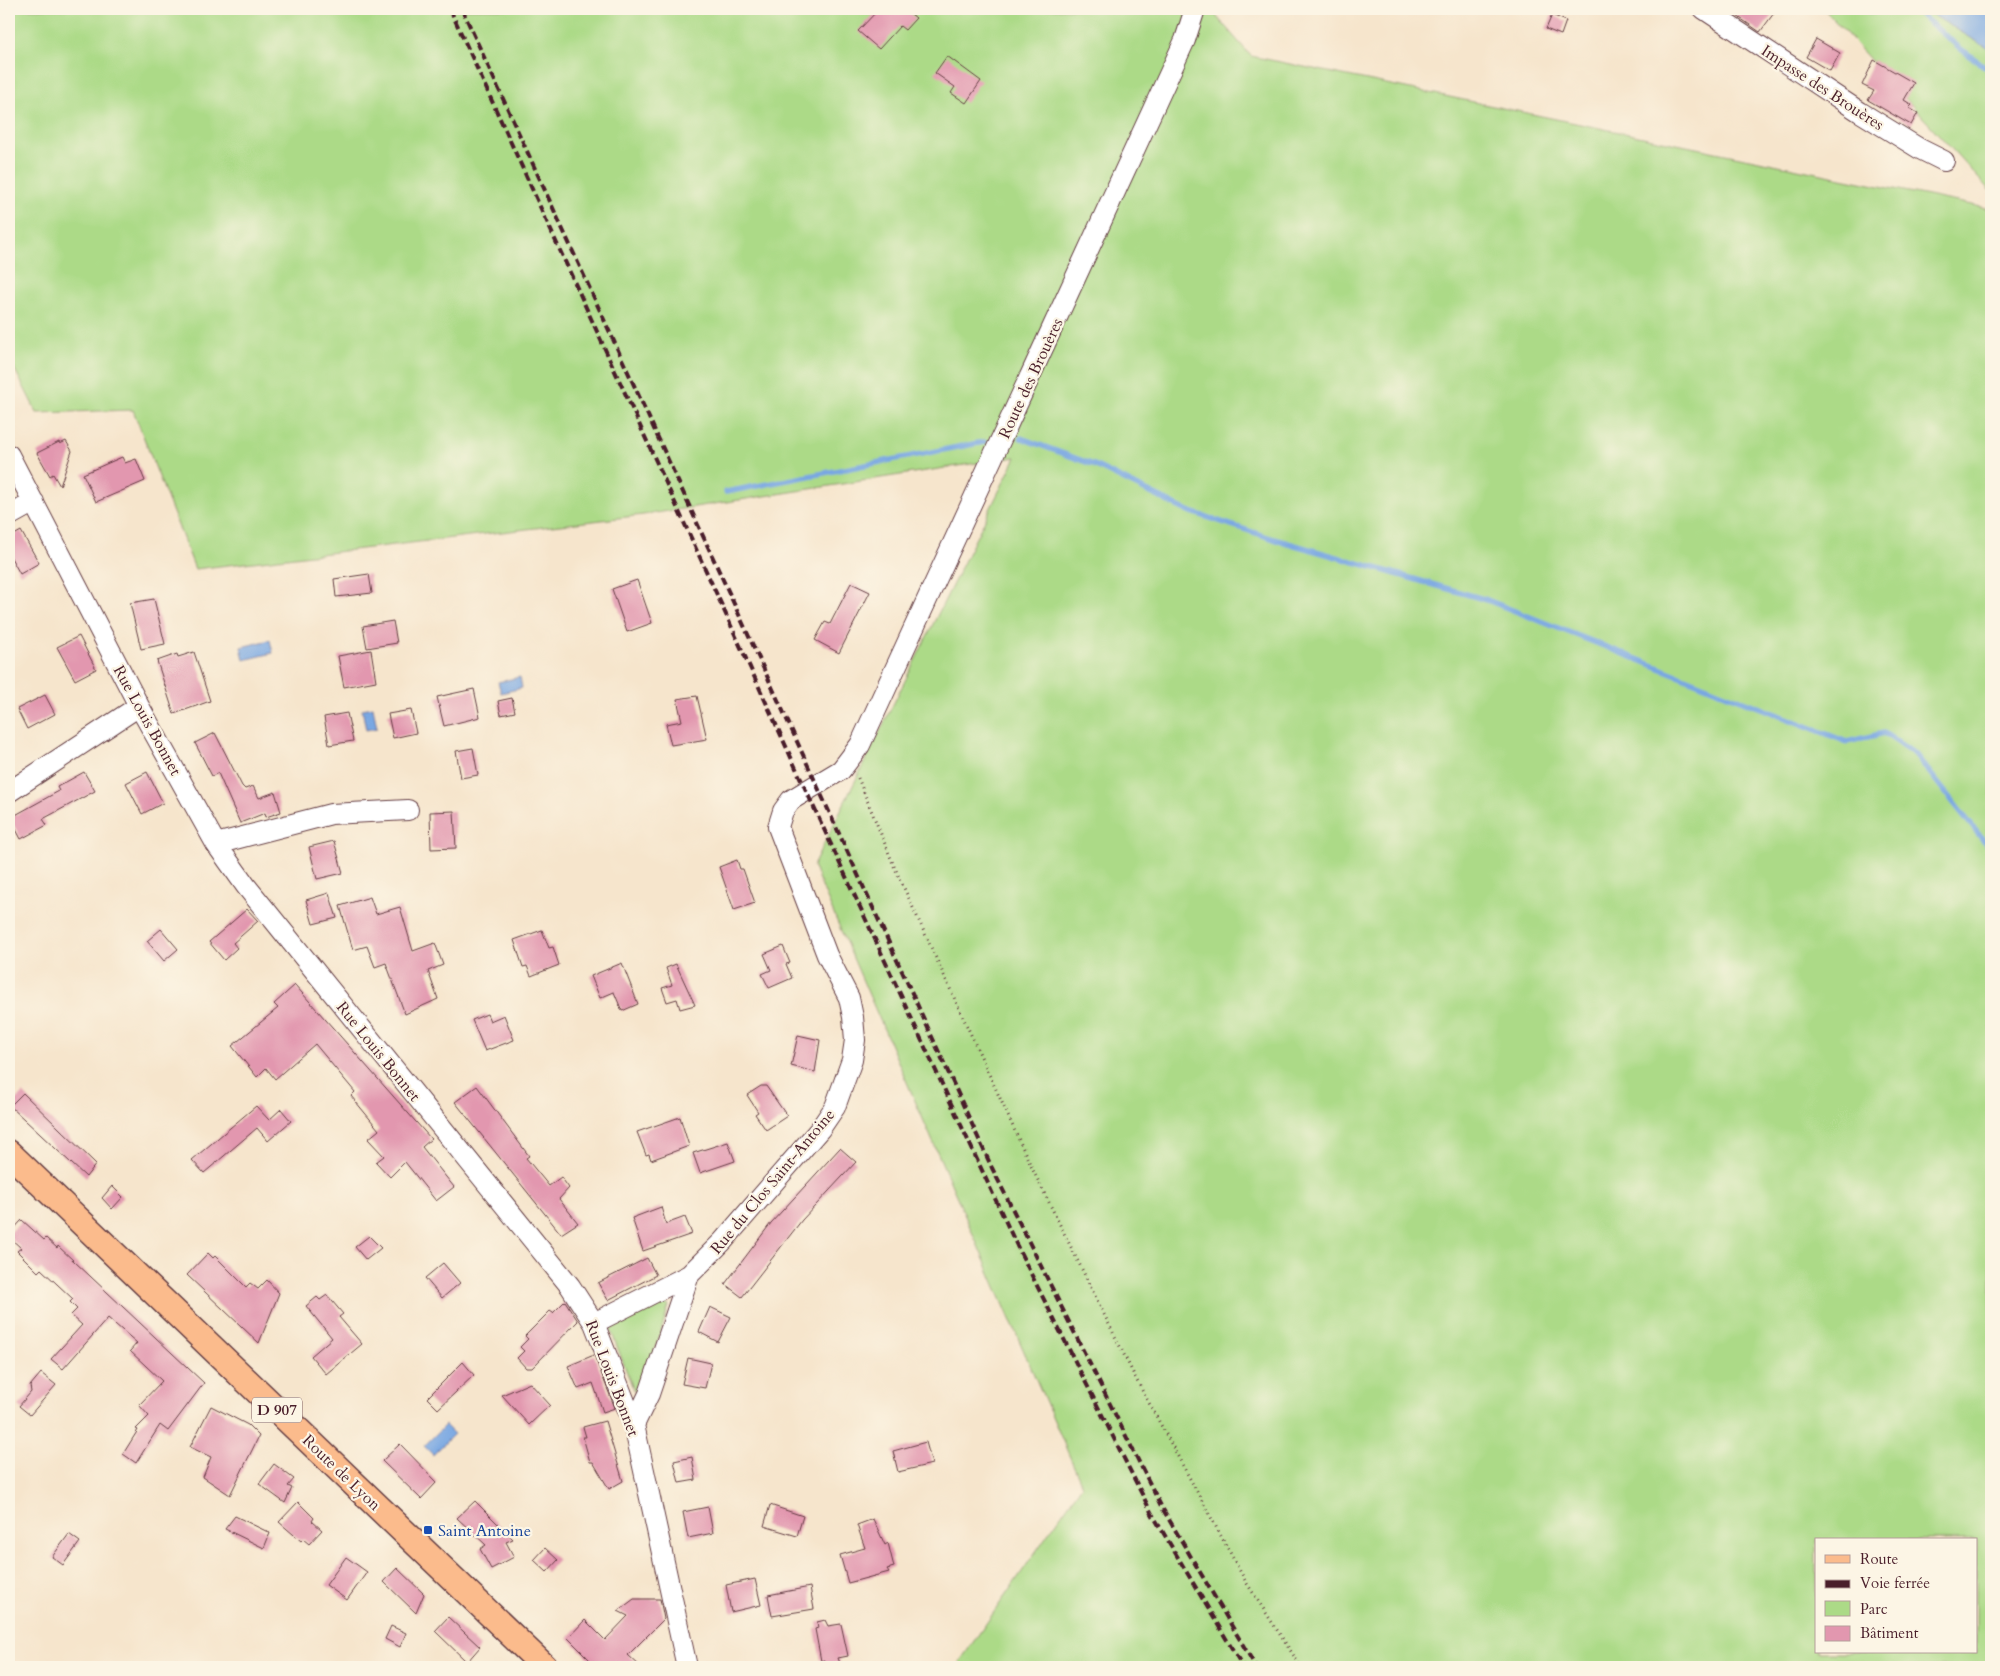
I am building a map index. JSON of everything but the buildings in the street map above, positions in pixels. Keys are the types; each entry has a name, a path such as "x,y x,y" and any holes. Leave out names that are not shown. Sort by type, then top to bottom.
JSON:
{"main road":[{"name":"Route de Lyon","path":"9,1153 546,1667"}],"street":[{"name":"Route des Brouères","path":"855,752 1184,40 1195,9"},
{"name":"Impasse des Brouères","path":"1704,9 1920,149 1944,161"},
{"name":"Rue Louis Bonnet","path":"9,455 139,706 216,844 246,886 570,1286 594,1323 634,1424 687,1667"},
{"path":"9,516 34,502"},
{"path":"9,792 139,706"},
{"name":"Rue du Clos Saint-Antoine","path":"594,1323 689,1275 723,1241 820,1129 836,1107 850,1068 855,1040 849,998 828,955 778,827 783,811 791,800 841,770 855,752"},
{"path":"216,844 331,814 408,810"},
{"name":"Rue du Clos Saint-Antoine","path":"634,1424 649,1394 689,1275"}],"path":[{"path":"855,752 894,866 1030,1164 1136,1379 1246,1582 1301,1667"}],"green space":[{"path":"9,9 1210,9 1251,56 1991,209 1991,1667 956,1667 1082,1485 813,866 1016,457 643,515 195,569 133,410 37,413 9,358"},
{"path":"1824,9 1991,10 1991,192"},
{"path":"660,1300 669,1306 645,1382 640,1389 634,1391 610,1328"}],"water":[{"path":"1858,9 1991,9 1991,50 1931,14 1917,10 1872,14"},
{"path":"270,640 273,653 244,660 241,647"},
{"path":"520,677 522,688 501,693 498,682"},
{"path":"373,707 377,728 366,730 362,709"},
{"path":"445,1425 454,1434 433,1455 424,1446"}],"waterway":[{"path":"1914,9 1961,49 1991,71"},
{"path":"1021,438 1094,465 1185,510 1274,539 1487,600 1847,742 1884,733 1915,754 1991,850"},
{"path":"726,492 984,442"}],"railway":[{"path":"450,9 810,799 1017,1246 1151,1512 1243,1667"},
{"path":"462,9 992,1168 1161,1506 1256,1667"}],"place":[{"name":"Saint Antoine","path":"428,1530"}]}
